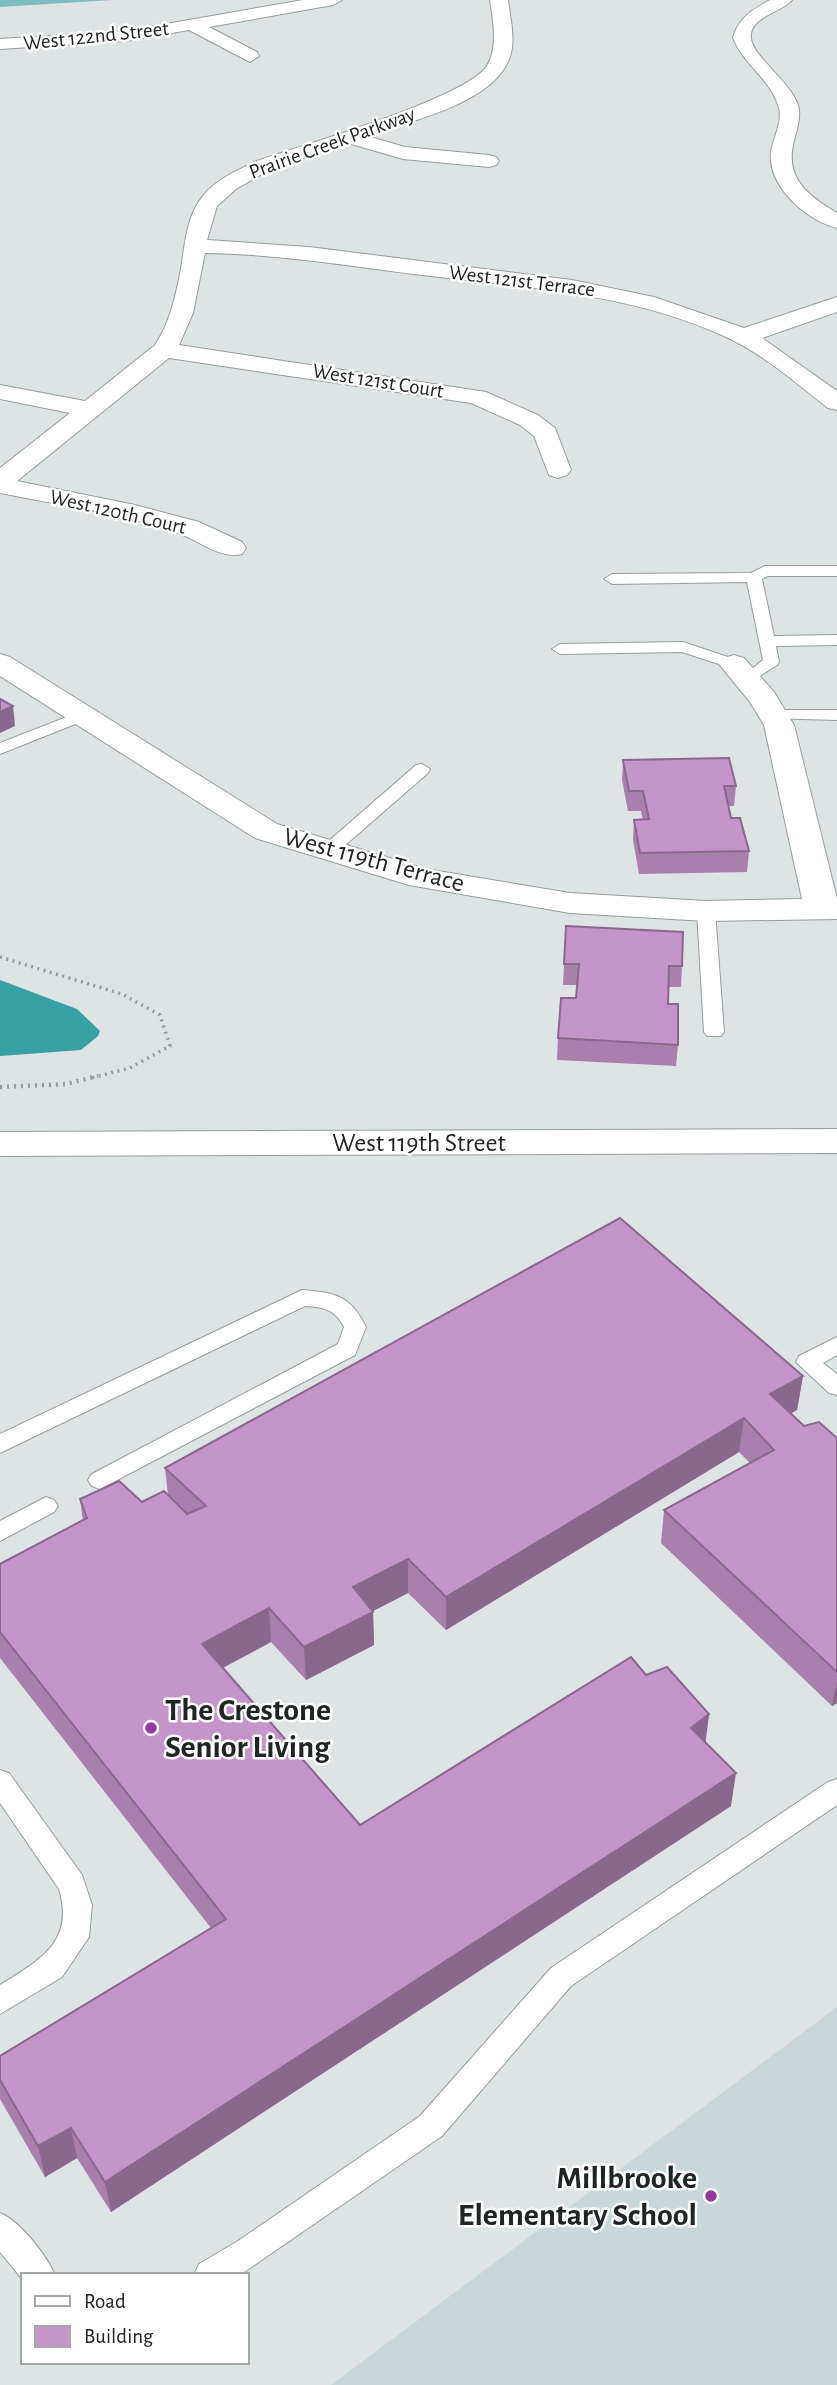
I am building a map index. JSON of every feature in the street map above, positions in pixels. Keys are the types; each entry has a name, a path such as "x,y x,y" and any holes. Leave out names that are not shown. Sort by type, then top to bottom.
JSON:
{"street":[{"name":"West 122nd Street","path":"0,45 110,38 333,0"},
{"name":"Prairie Creek Parkway","path":"0,483 164,350 180,322 195,246 209,202 226,186 264,165 449,101 488,79 502,58 499,0"},
{"path":"783,0 751,20 743,32 744,47 783,94 788,105 790,118 780,152 785,175 804,200 837,222"},
{"name":"West 122nd Street","path":"192,25 250,56"},
{"path":"346,136 403,153 489,161"},
{"name":"West 121st Terrace","path":"195,246 271,249 562,285 635,298 719,326 741,337 775,357 837,403"},
{"path":"741,337 837,304"},
{"name":"West 121st Court","path":"164,350 477,397 529,420 546,433 558,470"},
{"path":"0,392 90,409"},
{"name":"West 120th Court","path":"0,483 190,528 232,548"},
{"name":"West 119th Terrace","path":"0,663 231,811 267,831 421,878 570,903 706,911 829,909"},
{"path":"740,671 779,725 829,909"},
{"name":"West 119th Street","path":"0,1144 837,1141"}],"lane":[{"path":"612,579 754,577 765,571 837,571"},
{"path":"560,649 683,648 740,671 771,662 754,577"},
{"path":"766,640 837,640"},
{"path":"773,715 837,715"},
{"path":"0,749 82,716"},
{"path":"329,850 422,769"},
{"path":"706,911 714,1032"},
{"path":"0,1444 302,1298 331,1300 348,1311 355,1327 347,1349 100,1480"},
{"path":"837,1345 807,1362 837,1387"},
{"path":"0,1532 46,1506"},
{"path":"0,1781 72,1884 78,1905 75,1937 52,1968 0,2001"},
{"path":"214,2273 432,2126 561,1977 837,1790"},
{"path":"0,2228 37,2273"}],"path":[{"path":"0,957 122,993 160,1016 170,1046 130,1068 66,1084 0,1087"}],"shaded area":[{"path":"0,0 112,0 0,7"},
{"path":"0,980 77,1009 100,1031 98,1036 81,1050 0,1056"},
{"name":"Millbrooke Elementary School","path":"837,2007 837,2385 331,2385"}],"building":[{"path":"0,699 13,706 0,712"},
{"path":"729,758 736,786 724,786 731,818 740,818 749,851 640,853 634,820 649,819 643,791 629,791 623,760"},
{"path":"566,926 683,932 682,966 669,966 668,1004 678,1004 678,1045 558,1038 561,998 576,998 579,964 564,964"},
{"name":"The Crestone Senior Living","path":"620,1218 803,1376 770,1394 804,1426 819,1422 837,1438 837,1672 664,1510 774,1450 744,1418 446,1597 408,1559 353,1587 373,1612 304,1647 269,1608 202,1644 360,1825 631,1657 646,1675 667,1667 709,1714 691,1728 736,1773 105,2182 71,2128 38,2146 0,2080 0,2056 226,1919 0,1632 0,1564 87,1518 80,1499 119,1481 142,1502 164,1491 187,1514 206,1506 165,1468"}],"place":[{"name":"The Crestone Senior Living","path":"151,1728"},
{"name":"Millbrooke Elementary School","path":"711,2196"}]}
